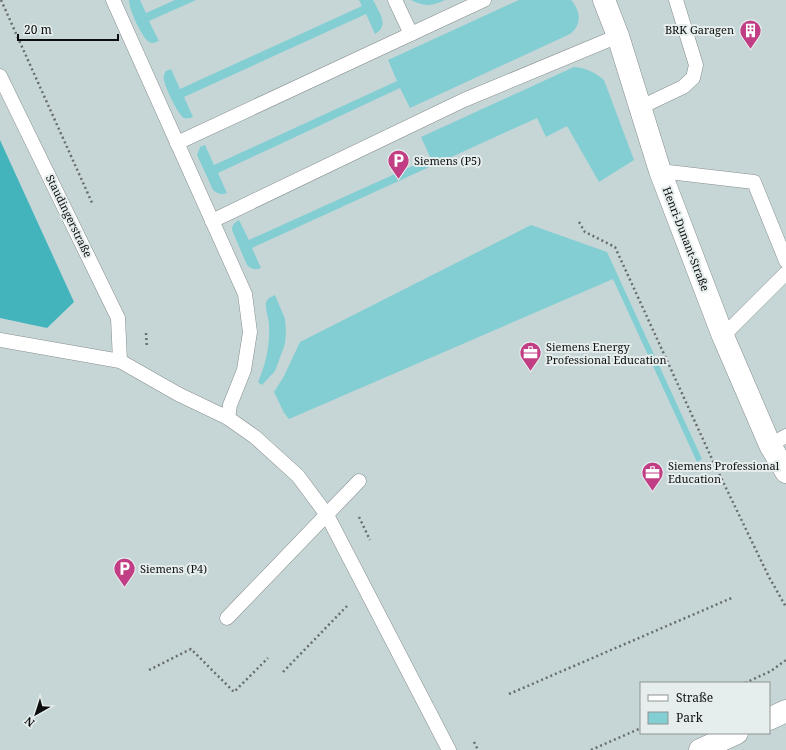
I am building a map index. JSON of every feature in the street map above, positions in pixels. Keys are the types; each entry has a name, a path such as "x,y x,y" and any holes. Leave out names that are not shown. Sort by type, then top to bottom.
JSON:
{"street":[{"name":"Henri-Dunant-Straße","path":"604,0 618,36 660,171 723,336 778,440 786,472"},
{"path":"770,718 786,711"},
{"path":"700,750 735,734"}],"lane":[{"path":"113,0 245,294 250,332 244,370 230,405 228,418"},
{"path":"395,0 411,34"},
{"path":"177,143 484,0"},
{"path":"641,107 683,87 693,78 696,65 676,0"},
{"path":"212,220 464,100 618,36"},
{"name":"Staudingerstraße","path":"0,76 118,318 120,361"},
{"path":"660,171 754,182 786,261"},
{"path":"723,336 786,273"},
{"path":"0,340 120,361 178,394 228,418 255,437 298,476 327,515 449,750"},
{"path":"227,618 359,481"}],"path":[{"path":"1,0 96,211"},
{"path":"579,222 585,232 615,247 712,459 770,577 786,606"},
{"path":"145,327 147,354"},
{"path":"283,672 365,588"},
{"path":"508,694 734,598"},
{"path":"149,670 192,649 234,692 268,658"},
{"path":"747,682 771,671 786,660"},
{"path":"591,750 640,728"}],"shaded area":[{"path":"0,0 786,0 786,750 0,750"},
{"path":"0,140 74,302 47,328 0,318"}],"green space":[{"path":"129,0 140,0 146,13 175,0 196,0 149,21 159,41 152,43 146,40 140,30 133,16"},
{"path":"359,0 373,0 382,18 382,27 375,34 366,14 184,97 193,117 184,118 175,107 165,84 164,74 166,71 171,69 180,89 362,6"},
{"path":"411,0 445,0 436,4 424,5"},
{"path":"519,0 571,0 578,13 579,18 577,26 570,34 410,108 400,88 218,173 227,193 220,194 213,190 197,155 200,147 205,145 214,165 397,81 388,60"},
{"path":"574,67 590,71 604,80 634,160 599,182 567,126 546,137 537,118 252,248 261,268 254,269 247,265 232,230 234,224 239,220 249,240 419,163 430,157 421,137"},
{"path":"531,225 607,252 702,459 697,462 613,279 289,419 284,413 274,392 284,376 300,342"},
{"path":"275,295 285,319 285,344 275,371 262,385 258,382 265,361 269,340 269,322 266,303 268,299"}],"place":[{"name":"BRK Garagen","path":"750,50"},
{"name":"Siemens (P5)","path":"398,180"},
{"name":"Siemens Energy Professional Education","path":"530,372"},
{"name":"Siemens Professional Education","path":"653,492"},
{"name":"Siemens (P4)","path":"124,588"}]}
